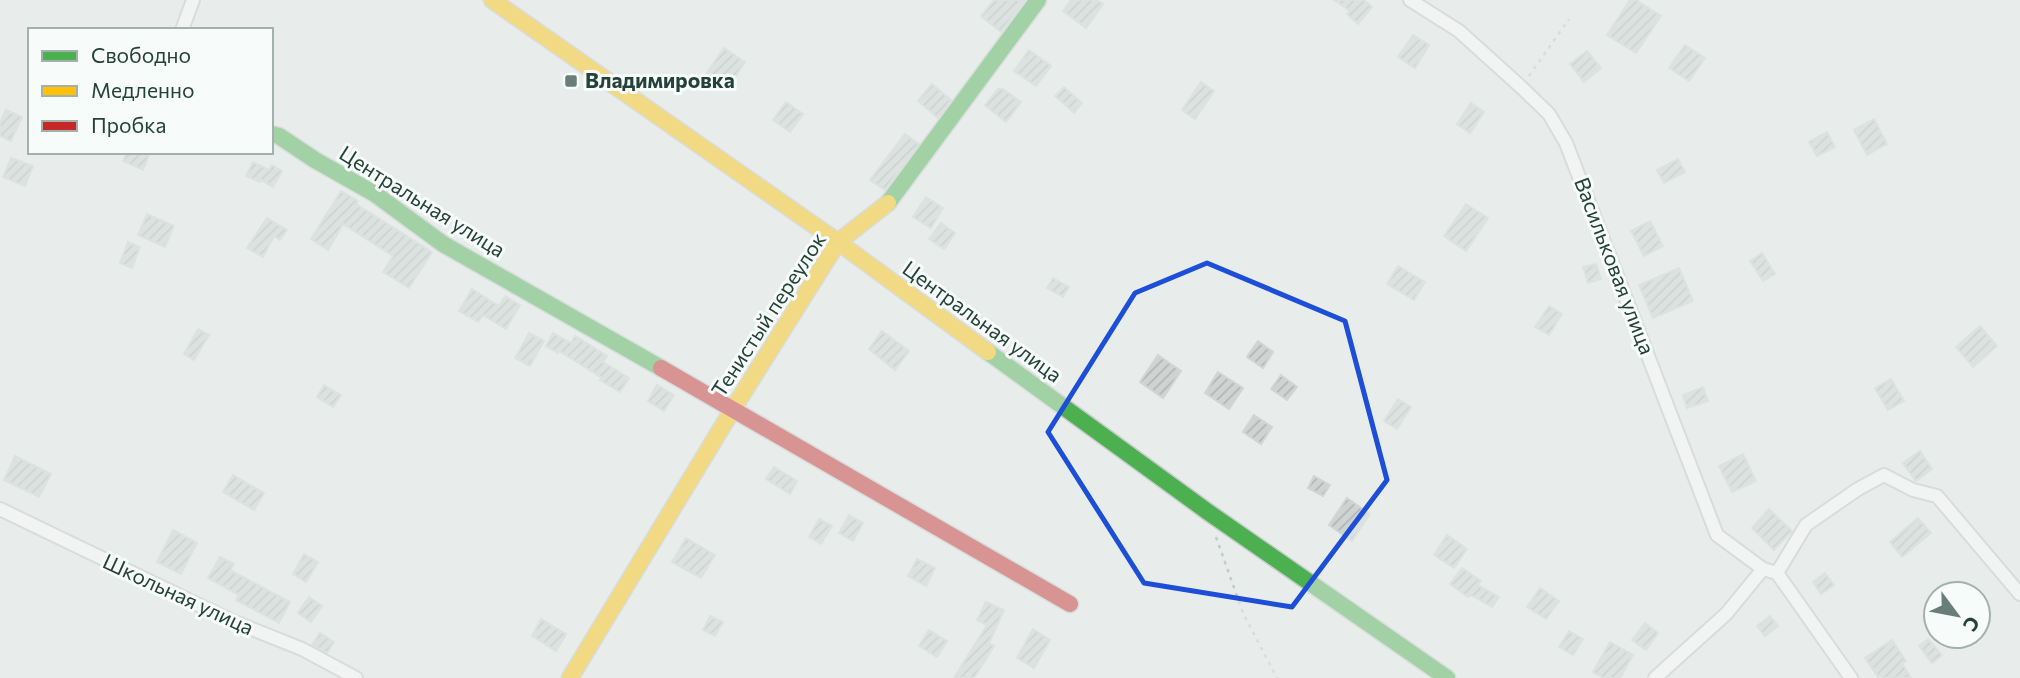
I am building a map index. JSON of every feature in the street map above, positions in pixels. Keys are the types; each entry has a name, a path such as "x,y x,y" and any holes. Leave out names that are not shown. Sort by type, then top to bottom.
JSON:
{"street":[{"path":"183,28 193,0"},
{"name":"Центральная улица","path":"492,0 838,242 1208,512 1447,678"},
{"name":"Тенистый переулок","path":"570,678 838,242 890,201 1038,0"},
{"name":"Васильковая улица","path":"1410,0 1459,31 1549,114 1566,144 1717,535 1763,569"},
{"name":"Центральная улица","path":"273,134 375,194 443,244 1070,604"},
{"path":"1777,573 1806,525 1858,489 1884,475 1913,490 1937,496 2020,594"},
{"name":"Школьная улица","path":"0,509 232,621 302,649 356,678"},
{"path":"1655,678 1726,614 1763,569 1777,573 1851,678"}],"path":[{"path":"1521,87 1569,19"},
{"path":"1217,537 1243,613 1277,678"}],"highlighted area":[{"path":"1207,263 1345,321 1387,480 1292,607 1144,583 1048,432 1135,293"}],"building":[{"path":"994,0 1025,0 1001,32 981,16"},
{"path":"1071,0 1097,0 1103,4 1086,28 1063,11"},
{"path":"1334,0 1364,0 1372,7 1358,24 1347,14 1350,11"},
{"path":"1630,0 1636,0 1661,16 1636,53 1607,35"},
{"path":"1413,35 1429,45 1415,68 1398,57"},
{"path":"1685,45 1705,58 1689,81 1669,68"},
{"path":"724,48 745,62 728,88 706,74"},
{"path":"1029,50 1051,66 1036,86 1014,71"},
{"path":"1587,51 1601,68 1584,82 1570,64"},
{"path":"1201,82 1214,91 1195,119 1182,110"},
{"path":"932,84 951,100 938,118 918,101"},
{"path":"1064,87 1082,103 1074,113 1055,96"},
{"path":"998,89 1003,89 1021,102 1006,122 985,105"},
{"path":"786,102 803,114 790,132 773,120"},
{"path":"1471,103 1484,112 1470,133 1457,124"},
{"path":"6,110 22,117 11,141 0,136 0,123"},
{"path":"1874,119 1887,144 1867,155 1854,130"},
{"path":"1827,132 1835,147 1817,156 1809,142"},
{"path":"905,134 919,144 885,190 870,180"},
{"path":"126,154 149,154 143,170 123,161"},
{"path":"11,158 33,166 25,186 3,177"},
{"path":"1678,159 1685,172 1664,183 1657,170"},
{"path":"253,162 269,170 272,165 282,171 273,187 246,176"},
{"path":"341,191 358,201 356,204 432,252 409,288 383,272 393,256 343,224 328,250 311,239"},
{"path":"926,197 943,208 931,228 913,217"},
{"path":"1466,204 1488,218 1466,251 1444,236"},
{"path":"147,214 174,226 165,247 138,235"},
{"path":"267,218 287,230 280,240 274,236 263,257 247,248"},
{"path":"1650,221 1663,246 1644,256 1631,231"},
{"path":"941,223 955,233 944,249 929,239"},
{"path":"128,242 140,247 132,268 120,263"},
{"path":"1762,253 1775,274 1763,281 1750,261"},
{"path":"1596,264 1601,279 1588,283 1583,267"},
{"path":"1398,266 1425,282 1414,300 1387,284"},
{"path":"1679,268 1693,301 1653,318 1639,285"},
{"path":"1053,278 1069,287 1063,297 1047,288"},
{"path":"472,289 499,306 505,296 520,305 506,329 483,315 478,322 459,311"},
{"path":"1549,306 1562,314 1549,335 1535,327"},
{"path":"1980,326 1997,346 1973,367 1956,347"},
{"path":"198,329 209,335 194,360 184,354"},
{"path":"882,331 909,351 895,370 869,349"},
{"path":"529,333 544,341 530,366 515,358"},
{"path":"553,333 571,343 575,336 607,356 603,362 629,378 620,392 559,351 558,353 546,346"},
{"path":"1258,341 1273,352 1263,368 1247,357"},
{"path":"1158,355 1181,371 1163,398 1140,382"},
{"path":"1218,372 1243,388 1229,409 1205,393"},
{"path":"1281,375 1297,387 1287,400 1271,389"},
{"path":"1891,379 1904,401 1888,410 1875,388"},
{"path":"324,385 341,395 333,407 317,397"},
{"path":"657,385 674,395 664,411 648,401"},
{"path":"1703,387 1708,401 1687,408 1683,395"},
{"path":"1398,399 1411,407 1397,429 1384,421"},
{"path":"1254,415 1272,427 1261,444 1243,432"},
{"path":"1920,451 1932,469 1916,481 1903,463"},
{"path":"1743,454 1756,481 1732,492 1719,466"},
{"path":"15,456 51,474 39,497 4,480"},
{"path":"774,467 797,481 790,494 766,479"},
{"path":"233,475 264,493 254,510 223,492"},
{"path":"1314,476 1330,485 1323,496 1308,488"},
{"path":"1347,498 1370,514 1352,541 1329,525"},
{"path":"1769,509 1792,531 1774,550 1752,528"},
{"path":"849,515 863,523 853,541 839,533"},
{"path":"1918,518 1931,533 1902,557 1890,542"},
{"path":"819,519 832,526 821,544 809,537"},
{"path":"173,530 197,543 181,574 157,562"},
{"path":"1447,535 1467,549 1454,568 1434,555"},
{"path":"686,538 715,555 701,578 672,562"},
{"path":"304,554 318,562 306,582 293,574"},
{"path":"220,557 234,564 230,570 290,602 279,623 236,600 239,595 208,578"},
{"path":"917,559 935,568 926,586 908,576"},
{"path":"1462,568 1481,581 1478,585 1499,597 1492,607 1471,595 1468,597 1450,584"},
{"path":"1825,573 1834,585 1821,594 1813,582"},
{"path":"1540,588 1559,601 1546,619 1527,607"},
{"path":"309,597 322,606 311,622 298,613"},
{"path":"986,602 1004,610 989,643 994,646 974,678 954,678 987,625 977,620"},
{"path":"710,616 723,622 715,636 703,630"},
{"path":"1770,616 1778,626 1765,636 1757,626"},
{"path":"541,619 566,634 556,651 532,636"},
{"path":"1645,623 1658,633 1646,650 1632,640"},
{"path":"1033,629 1050,640 1034,668 1017,658"},
{"path":"929,630 947,641 937,657 919,646"},
{"path":"1569,631 1583,639 1573,655 1559,647"},
{"path":"320,633 334,642 327,653 312,645"},
{"path":"1892,640 1906,661 1902,663 1911,678 1879,678 1865,658"},
{"path":"1610,642 1633,655 1620,678 1603,678 1593,672"},
{"path":"1922,650 1938,650 1942,655 1932,663"}],"traffic: fast":[{"path":"888,203 1038,0"},
{"path":"273,134 375,194 443,244 661,368"},
{"path":"988,352 1208,512 1447,678"}],"traffic: slow":[{"path":"492,0 838,242 988,352"},
{"path":"570,678 838,242 888,203"}],"traffic: jam":[{"path":"661,368 1070,604"}],"place":[{"name":"Владимировка","path":"571,81"}]}
